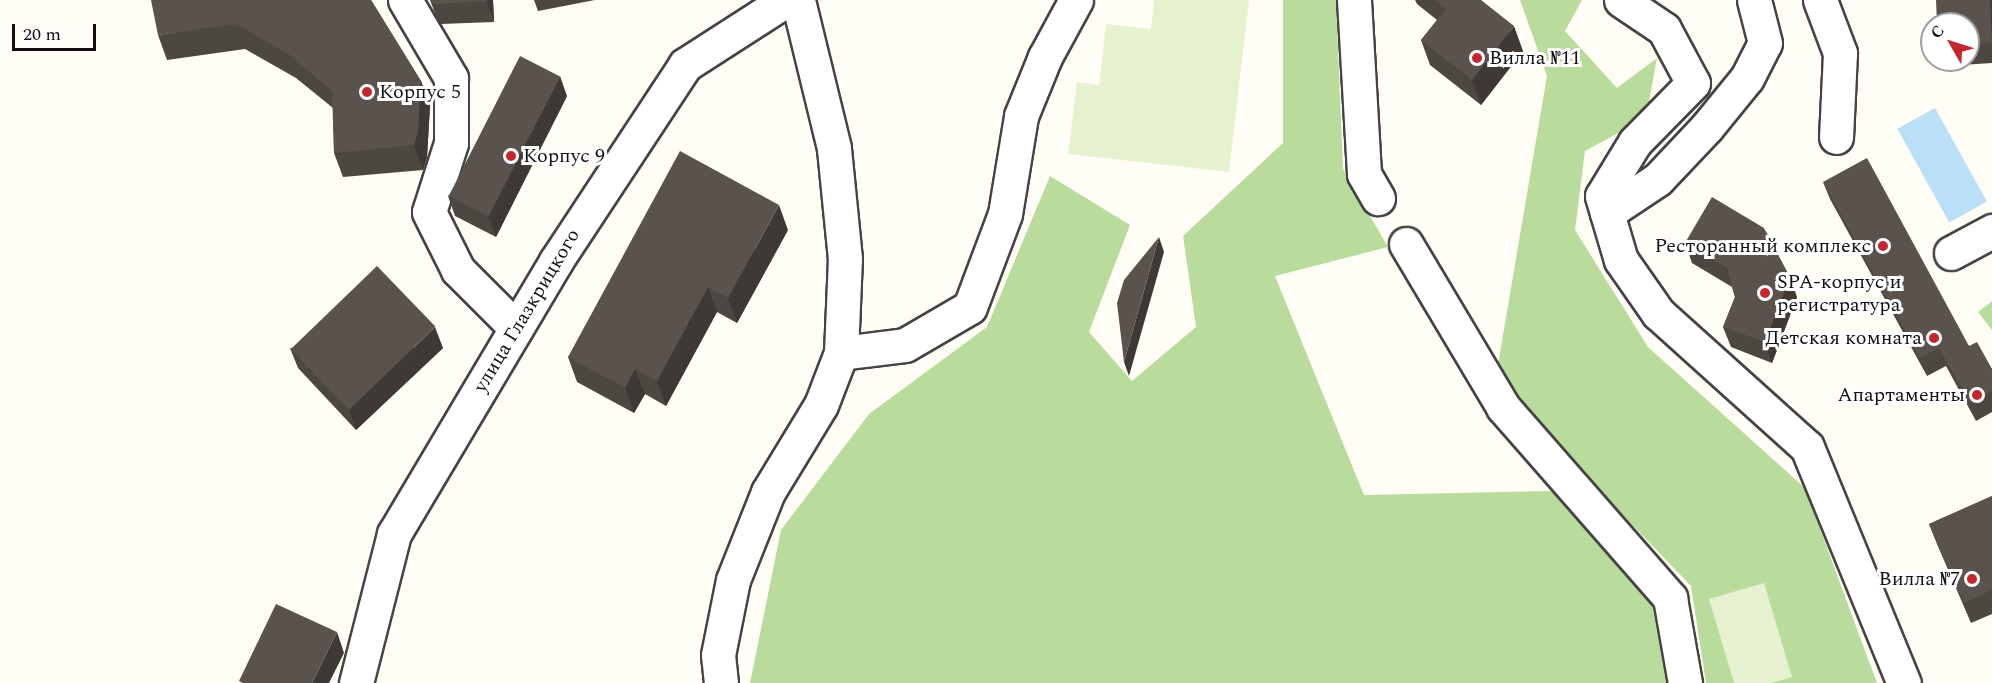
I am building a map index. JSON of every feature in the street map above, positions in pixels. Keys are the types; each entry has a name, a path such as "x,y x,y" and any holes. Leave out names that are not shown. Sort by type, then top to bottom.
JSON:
{"street":[{"path":"405,0 451,78 451,142 429,212 458,270 516,328"},
{"name":"улица Глазкрицкого","path":"356,683 394,534 556,261 685,64 786,0"},
{"path":"721,683 718,655 733,580 768,492 821,405 841,353 845,259 834,148 798,0"},
{"path":"841,353 905,345 970,307 1005,214 1021,116 1044,57 1076,0"},
{"path":"1354,0 1364,174 1378,198"},
{"path":"1621,0 1664,29 1693,83 1635,142 1602,196 1621,260 1658,313 1807,447 1904,683"},
{"path":"1607,213 1658,179 1707,127 1747,78 1765,43 1754,0"},
{"path":"1820,0 1840,53 1836,137"},
{"path":"1951,253 1992,231"},
{"path":"1406,244 1503,407 1670,598 1685,683"}],"green space":[{"path":"1154,0 1249,0 1229,172 1068,154 1077,82 1099,85 1106,24 1151,29"},
{"path":"1283,0 1336,0 1343,169 1388,247 1275,276 1364,495 1552,491 1651,598 1669,683 750,683 781,530 869,414 987,327 1050,176 1130,225 1089,332 1132,381 1196,327 1183,236 1283,143"},
{"path":"1520,0 1582,0 1565,31 1617,88 1657,58 1646,118 1585,151 1575,230 1648,347 1805,488 1877,683 1706,683 1691,586 1495,382 1547,76"},
{"path":"1992,301 1992,330 1978,312"},
{"path":"1764,583 1792,677 1771,683 1734,683 1709,599"}],"water":[{"path":"1935,108 1987,202 1949,222 1897,129"}],"building":[{"name":"Корпус 5","path":"151,0 371,0 421,81 418,132 414,145 334,153 332,91 287,53 236,24 158,35"},
{"path":"431,0 487,0 487,1 434,4"},
{"path":"1435,0 1481,0 1514,26 1472,80 1421,40 1446,9"},
{"path":"1936,0 1990,0 1992,42 1980,43 1980,12 1936,12"},
{"path":"520,56 560,76 489,216 449,196"},
{"path":"680,151 779,205 728,298 708,287 657,381 635,369 625,388 568,357"},
{"path":"1867,158 1969,346 1977,342 1992,369 1992,391 1970,403 1939,348 1920,358 1823,182"},
{"name":"SPA-корпус и регистратура","path":"1712,197 1764,228 1790,277 1765,342 1723,327 1735,297 1727,268 1685,243"},
{"path":"1159,237 1124,362 1117,303 1124,280"},
{"path":"377,266 435,326 349,410 291,349"},
{"name":"Вилла №7","path":"1992,496 1992,590 1964,603 1929,524"},
{"path":"276,604 337,632 312,683 243,683 239,681"}],"place":[{"name":"Вилла №11","path":"1477,58"},
{"name":"Корпус 5","path":"367,92"},
{"name":"Корпус 9","path":"511,156"},
{"name":"Ресторанный комплекс","path":"1883,246"},
{"name":"SPA-корпус и регистратура","path":"1765,293"},
{"name":"Детская комната","path":"1934,338"},
{"name":"Апартаменты","path":"1977,395"},
{"name":"Вилла №7","path":"1972,579"}]}
